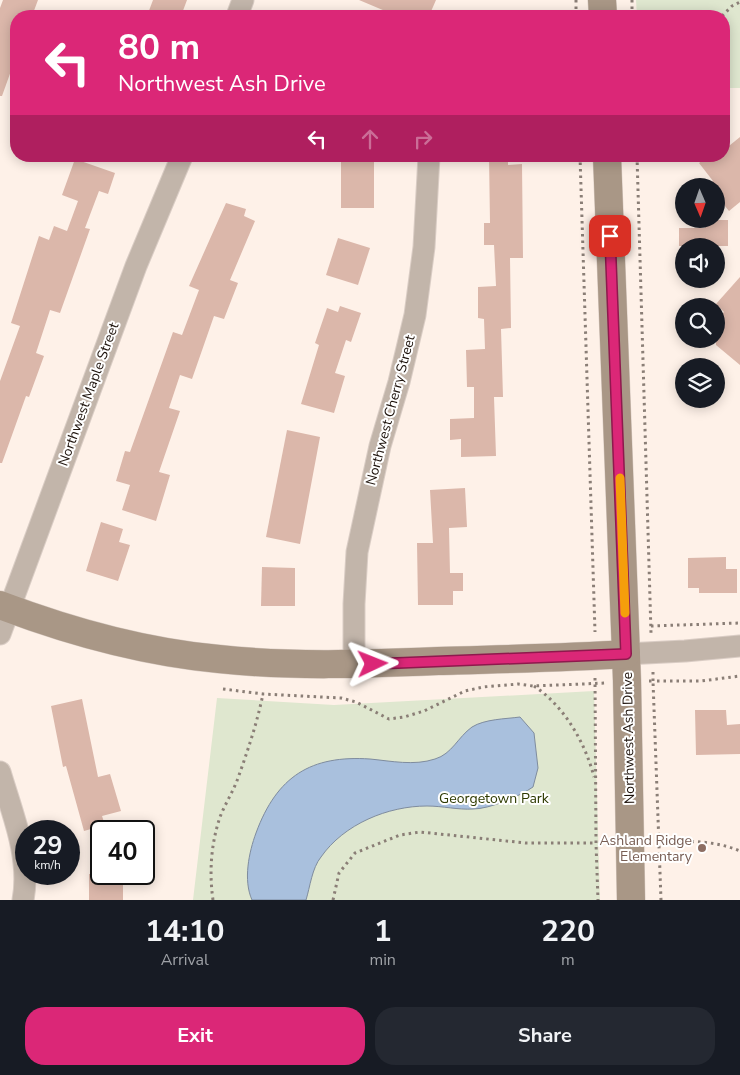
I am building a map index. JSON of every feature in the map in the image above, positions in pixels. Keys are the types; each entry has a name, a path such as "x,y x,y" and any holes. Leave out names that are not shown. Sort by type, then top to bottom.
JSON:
{"street":[{"name":"Northwest Maple Street","path":"0,634 5,607 136,266 179,162"},
{"name":"Northwest Cherry Street","path":"354,664 354,604 357,552 380,446 399,382 414,315 424,247 429,162"},
{"name":"Northwest Ash Drive","path":"607,162 640,681 631,900"},
{"path":"5,607 85,634 150,649 217,659 278,664 354,664 596,656 740,646"},
{"path":"0,772 20,840 25,876 23,900"}],"path":[{"path":"728,10 740,2"},
{"path":"580,162 596,656 596,843 598,900"},
{"path":"637,162 651,626 639,654 640,681 659,842 660,900"},
{"path":"651,626 740,623"},
{"path":"223,688 263,694 341,698 356,702 389,719 404,717 424,710 465,691 503,685 533,686 640,681 701,681 740,676"},
{"path":"533,686 546,695 567,719 590,762 596,783"},
{"path":"322,690 322,697"},
{"path":"213,900 210,877 213,848 220,816 256,729 263,694"},
{"path":"333,900 339,873 355,853 400,834 420,832 526,843 596,843"},
{"path":"659,842 694,840 730,847 740,851"}],"green space":[{"path":"636,0 740,0 740,88 730,88 730,10 637,10"},
{"name":"Georgetown Park","path":"594,691 600,900 193,900 217,698 334,705"}],"water":[{"path":"520,717 534,733 538,768 533,787 521,794 488,807 462,809 427,806 397,809 382,813 354,826 331,845 318,861 313,872 306,900 252,900 247,875 249,857 256,833 274,797 286,783 299,773 330,761 349,759 419,762 435,759 446,753 467,731 477,724"}],"building":[{"path":"3,0 38,0 34,10 10,10 10,74 2,96 0,96 0,8"},
{"path":"153,0 187,0 183,10 149,10"},
{"path":"359,0 436,0 432,10 383,10"},
{"path":"740,137 740,202 729,211 725,206 725,178 711,178 699,163 730,162 730,145"},
{"path":"74,162 84,162 115,173 108,194 99,191 85,228 90,229 60,313 50,310 36,353 44,356 29,397 26,396 2,463 0,463 0,381 20,326 11,323 39,236 49,240 54,226 67,231 78,201 62,195"},
{"path":"341,162 374,162 374,208 341,208"},
{"path":"489,162 508,162 508,165 522,164 523,258 510,258 511,328 501,329 503,397 494,397 496,456 461,457 461,439 450,440 450,419 474,418 474,387 467,387 466,350 485,349 484,319 478,318 478,287 496,286 494,245 484,245 484,223 490,223"},
{"path":"226,203 246,209 244,216 255,221 230,280 238,283 224,319 214,316 192,379 180,375 169,408 180,411 159,472 170,475 156,521 122,510 130,485 116,481 125,451 130,452 173,332 182,335 199,290 189,286"},
{"path":"725,220 728,220 728,246 725,246 725,238 679,238 679,228 725,228"},
{"path":"338,238 370,248 358,285 326,275"},
{"path":"740,277 740,365 720,348 725,348 725,298 721,298"},
{"path":"340,306 361,313 351,342 346,340 335,373 345,376 334,413 301,404 319,345 315,343 327,308 338,312"},
{"path":"287,430 320,437 300,544 266,537"},
{"path":"465,488 467,527 449,528 450,573 463,573 463,591 453,591 453,605 418,605 417,543 433,543 430,490"},
{"path":"101,522 123,529 119,542 130,545 118,581 86,571"},
{"path":"726,557 726,569 737,569 737,593 699,593 699,588 688,588 688,558"},
{"path":"262,567 295,568 295,606 261,606"},
{"path":"82,699 98,777 110,774 121,811 102,816 103,820 90,820 90,829 84,831 66,766 63,767 51,706"},
{"path":"695,710 726,710 727,725 740,724 740,754 696,755"},
{"path":"89,874 90,885 123,885 123,900 89,900"}],"slow traffic":[{"path":"620,478 625,613"}],"place":[{"name":"Ashland Ridge Elementary","path":"702,848"}],"route":[{"path":"373,664 626,654 610,236"}]}
